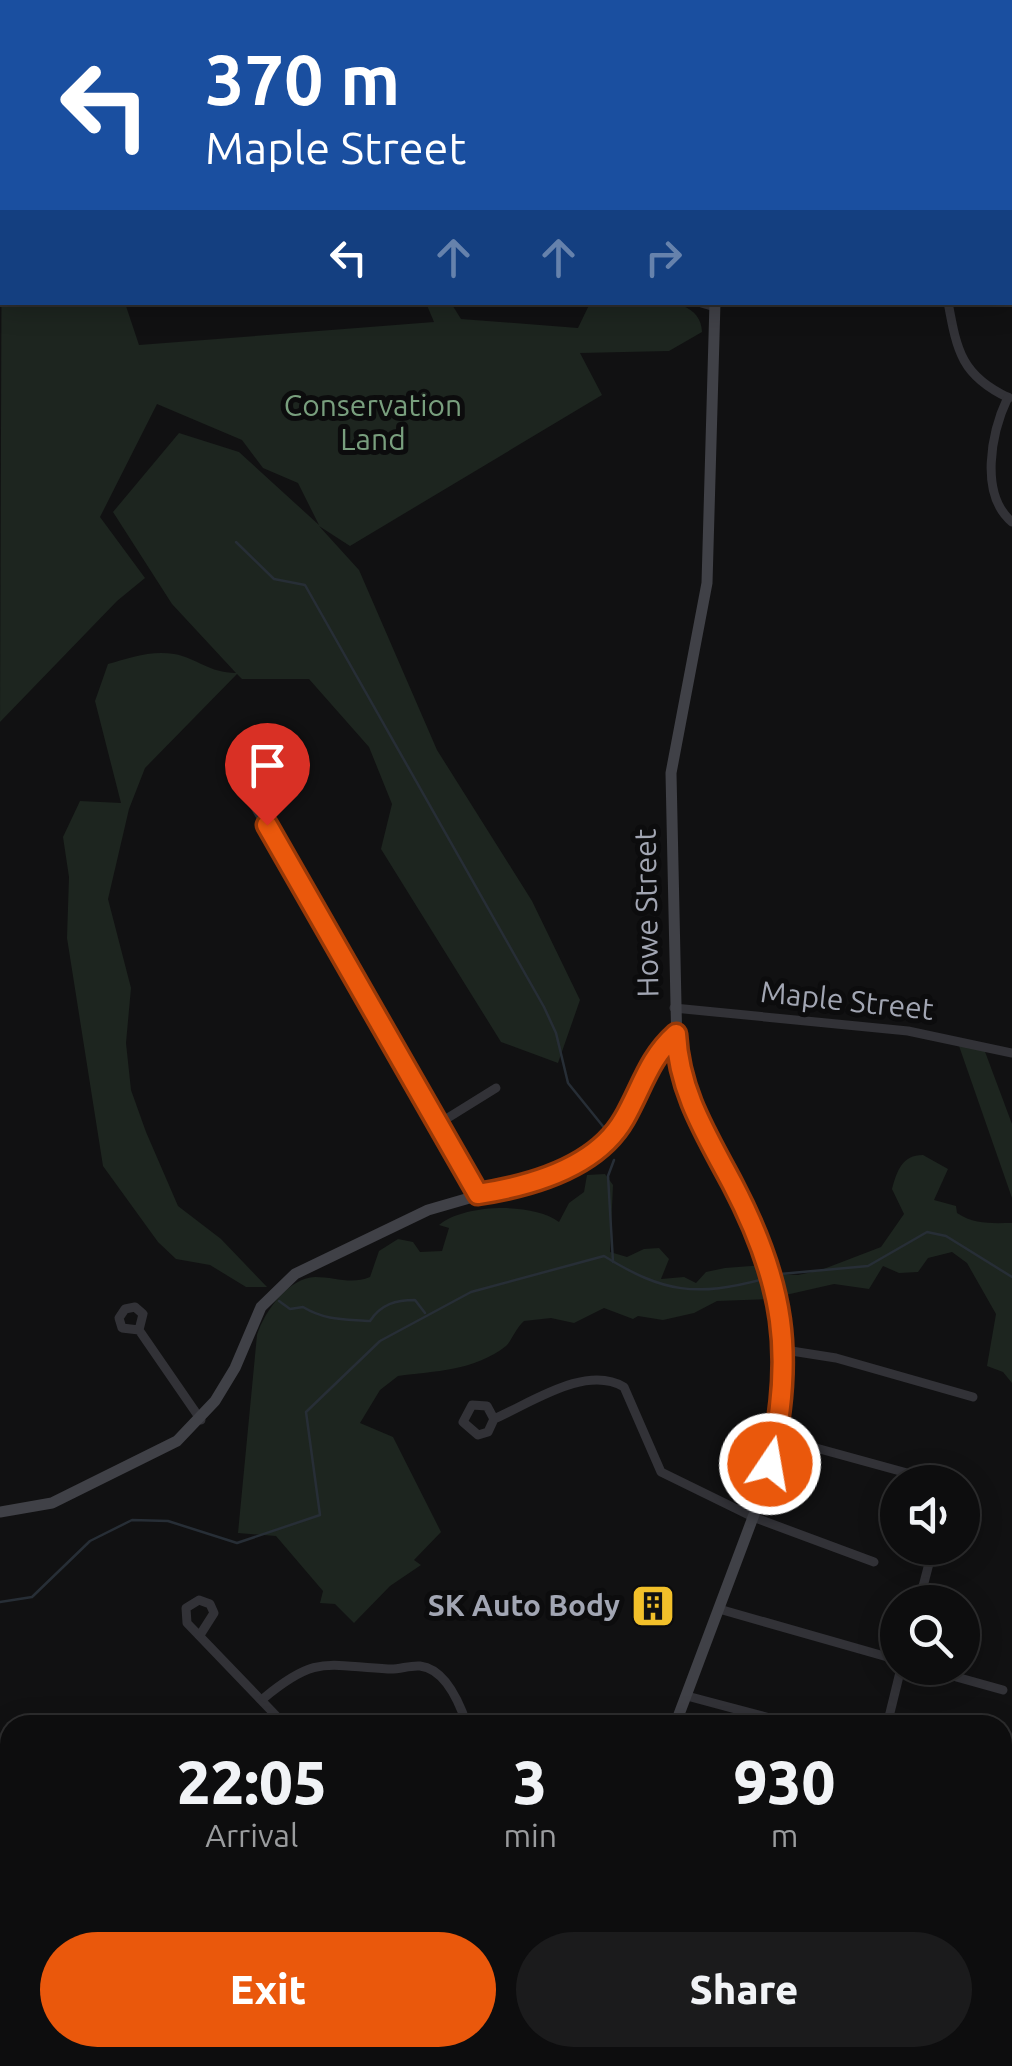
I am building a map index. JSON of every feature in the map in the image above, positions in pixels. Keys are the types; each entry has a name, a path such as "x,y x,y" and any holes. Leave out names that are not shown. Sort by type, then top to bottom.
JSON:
{"street":[{"name":"Howe Street","path":"679,1715 753,1517 776,1437 784,1350 770,1263 690,1106 674,1008 672,773 707,582 715,305"},
{"path":"949,305 970,372 1010,398 996,443 992,492 996,504 1012,522"},
{"path":"240,781 478,1194"},
{"path":"258,809 288,791"},
{"name":"Maple Street","path":"674,1008 908,1030 1012,1053"},
{"path":"0,1512 27,1510 80,1492 158,1452 201,1420 235,1368 261,1307 284,1282 428,1210 552,1174 598,1152 625,1118 658,1050 676,1034"},
{"path":"438,1124 496,1088"},
{"path":"139,1330 201,1420"},
{"path":"784,1350 836,1358 973,1397"},
{"path":"494,1419 584,1380 614,1381 624,1387 661,1472 753,1517 874,1562"},
{"path":"776,1437 880,1466"},
{"path":"719,1610 880,1655"},
{"path":"200,1635 277,1715"},
{"path":"264,1698 318,1666 343,1662 390,1669 420,1666 444,1681 464,1715"},
{"path":"980,1684 1003,1690"},
{"path":"889,1715 897,1685"},
{"path":"687,1696 758,1715"}],"green space":[{"name":"Conservation Land","path":"1,305 126,305 139,345 434,322 427,305 452,305 461,319 578,328 589,305 679,305 698,318 702,332 669,351 580,353 602,395 350,546 319,526 359,570 437,750 532,901 580,1000 558,1063 501,1042 381,849 392,804 369,747 309,679 242,679 237,674 145,768 129,809 108,899 131,988 126,1043 131,1090 178,1206 221,1239 267,1287 246,1287 210,1265 176,1259 158,1242 103,1166 67,938 69,877 63,837 80,801 121,803 95,701 108,664 165,653 236,673 172,604 113,512 179,433 239,452 319,525 298,483 263,468 242,440 157,404 100,517 145,578 117,601 0,722"},
{"path":"958,1043 984,1049 1012,1124 1012,1198"},
{"path":"923,1155 948,1169 934,1200 956,1206 957,1213 971,1220 1012,1223 1012,1383 1003,1372 987,1366 996,1314 967,1263 952,1252 928,1258 918,1272 899,1273 883,1266 869,1289 834,1284 768,1299 717,1301 694,1313 663,1320 638,1316 633,1319 604,1308 574,1323 551,1318 524,1321 506,1346 481,1361 398,1376 380,1390 360,1423 393,1437 441,1532 414,1560 421,1565 390,1586 354,1623 335,1604 320,1603 323,1591 276,1536 238,1533 257,1335 272,1306 296,1283 315,1277 350,1281 370,1277 379,1251 398,1239 413,1242 420,1252 442,1251 449,1228 439,1225 465,1213 516,1209 533,1211 559,1222 569,1203 584,1192 587,1175 605,1174 613,1185 610,1252 627,1257 644,1249 659,1248 669,1259 661,1279 684,1277 696,1283 706,1272 764,1265 780,1274 798,1275 881,1247 904,1214 892,1189 898,1170 910,1158"}],"waterway":[{"path":"236,542 274,579 305,585 544,1007 556,1033 568,1083 606,1130"},
{"path":"613,1262 608,1176 614,1160"},
{"path":"780,1274 868,1266 927,1232 946,1236 1012,1277"},
{"path":"0,1602 32,1597 90,1541 132,1520 168,1521 237,1543 320,1515 306,1412 380,1341 471,1292 604,1256 645,1278 681,1288 719,1288 764,1279"},
{"path":"279,1301 290,1309 303,1307 344,1319 370,1321 384,1307 408,1300 415,1300 425,1313"}],"place":[{"name":"SK Auto Body","path":"653,1606"}],"route":[{"path":"267,825 478,1194 552,1174 598,1152 625,1118 658,1050 676,1034 690,1106 760,1238 781,1309 783,1394 770,1464"}]}
